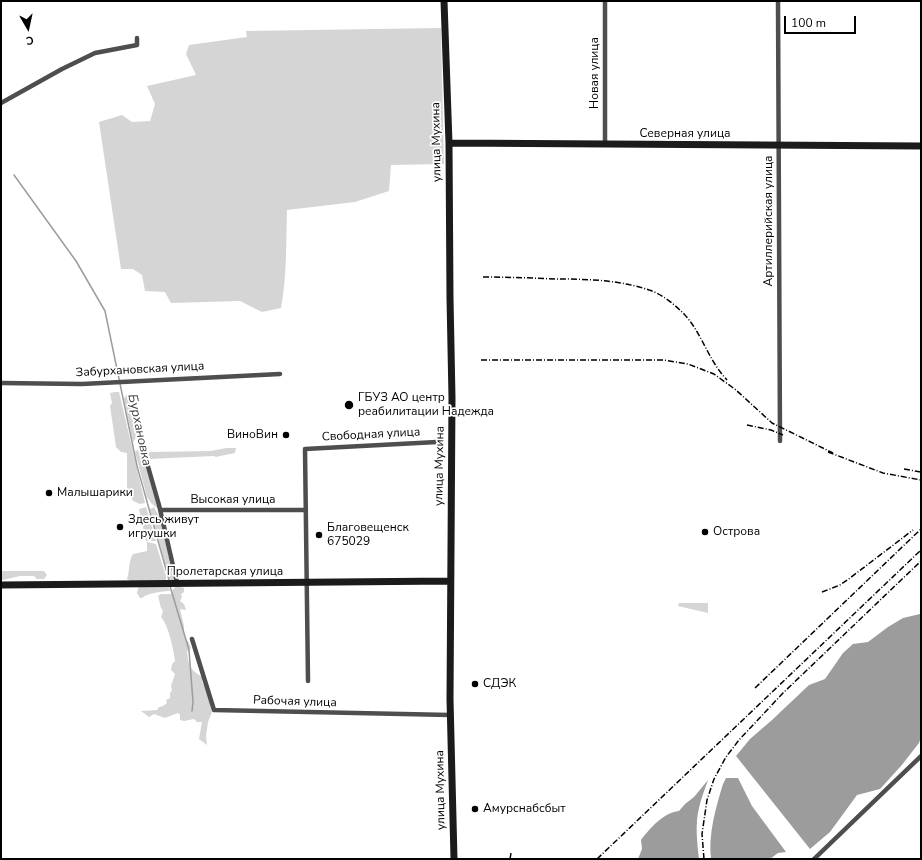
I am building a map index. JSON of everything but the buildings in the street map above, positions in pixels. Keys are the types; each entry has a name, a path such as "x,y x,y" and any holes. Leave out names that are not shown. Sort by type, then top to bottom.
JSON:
{"street":[{"name":"улица Мухина","path":"444,1 449,143 452,398 450,715 454,859"},
{"name":"Новая улица","path":"605,1 605,144"},
{"name":"Артиллерийская улица","path":"778,1 780,441"},
{"path":"1,103 62,69 95,53 137,45 137,38"},
{"name":"Северная улица","path":"449,143 921,146"},
{"name":"Забурхановская улица","path":"1,383 72,384 280,374"},
{"path":"141,442 160,510 172,583"},
{"name":"Свободная улица","path":"306,510 305,449 437,442"},
{"name":"Высокая улица","path":"160,510 306,510"},
{"path":"306,510 308,681"},
{"name":"Пролетарская улица","path":"1,585 450,581"},
{"name":"Рабочая улица","path":"192,639 214,710 450,715"},
{"path":"814,859 921,756"}],"shaded area":[{"path":"441,28 444,164 391,165 389,191 355,202 287,210 285,271 281,308 262,312 240,301 171,303 165,292 145,291 142,275 133,269 121,269 99,122 122,115 132,122 150,121 155,104 147,86 196,75 186,54 189,45 247,37 246,31"},
{"path":"119,392 145,503 140,504 133,501 127,489 127,453 121,452 116,447 110,406 112,403 110,393"},
{"path":"126,395 133,395 135,398 134,410 137,434 133,442 124,399"},
{"path":"236,448 235,453 216,457 149,459 147,454 150,452 211,451"},
{"path":"137,450 146,458 159,504 157,508 147,497 135,452"},
{"path":"146,507 156,541 146,541 139,509"},
{"path":"154,507 161,520 174,582 170,582 150,509"},
{"path":"147,542 156,544 166,576 166,581 132,582 127,579 131,557 133,554 147,551"},
{"path":"1,571 44,571 47,575 44,579 37,579 34,576 20,576 1,580"},
{"path":"139,585 166,586 169,587 170,591 163,591 140,598 137,593"},
{"path":"178,586 184,588 180,601 184,604 186,610 180,609 184,626 184,636 191,648 187,652 188,661 193,670 202,677 202,682 209,697 212,712 208,722 206,736 207,745 199,739 202,722 197,722 194,719 184,721 180,720 180,715 178,713 165,718 154,714 149,717 141,711 157,710 159,707 167,703 166,700 170,698 170,693 172,690 171,686 175,674 171,670 172,664 175,661 168,631 164,620 161,617 163,611 158,596 161,594 171,594 174,588"},
{"path":"679,603 708,603 708,613 678,606"},
{"path":"920,614 921,737 919,743 880,789 857,795 830,832 810,849 736,756 750,739 809,685 825,679 843,653 853,644 868,642 903,618"},
{"path":"726,778 738,778 752,806 786,852 778,853 770,859 711,859 710,850 713,821 720,793"},
{"path":"708,780 700,804 697,820 699,859 638,859 642,849 641,840 649,830 658,821 673,812 679,811 694,797"}],"waterway":[{"name":"Бурхановка","path":"14,175 76,261 105,311 137,466 169,580"},
{"name":"Бурхановка","path":"170,586 189,650 193,702 192,711"}],"railway":[{"path":"483,277 580,279 603,281 627,284 654,292 672,303 690,321 720,372 727,380"},
{"path":"481,360 664,360 688,364 714,374 736,390 772,423 833,453"},
{"path":"747,425 771,430 783,435"},
{"path":"828,452 883,473 921,480"},
{"path":"904,469 921,472"},
{"path":"755,688 921,529"},
{"path":"822,592 840,585 913,530"},
{"path":"597,859 921,550"},
{"path":"704,859 702,834 707,800 714,779 726,757 739,740 783,693 921,561"},
{"path":"510,859 511,853"}],"place":[{"name":"ГБУЗ АО центр реабилитации Надежда","path":"349,405"},
{"name":"ВиноВин","path":"286,435"},
{"name":"Малышарики","path":"49,493"},
{"name":"Здесь живут игрушки","path":"120,527"},
{"name":"Острова","path":"705,532"},
{"name":"Благовещенск 675029","path":"319,535"},
{"name":"СДЭК","path":"475,684"},
{"name":"Амурснабсбыт","path":"475,809"}]}
